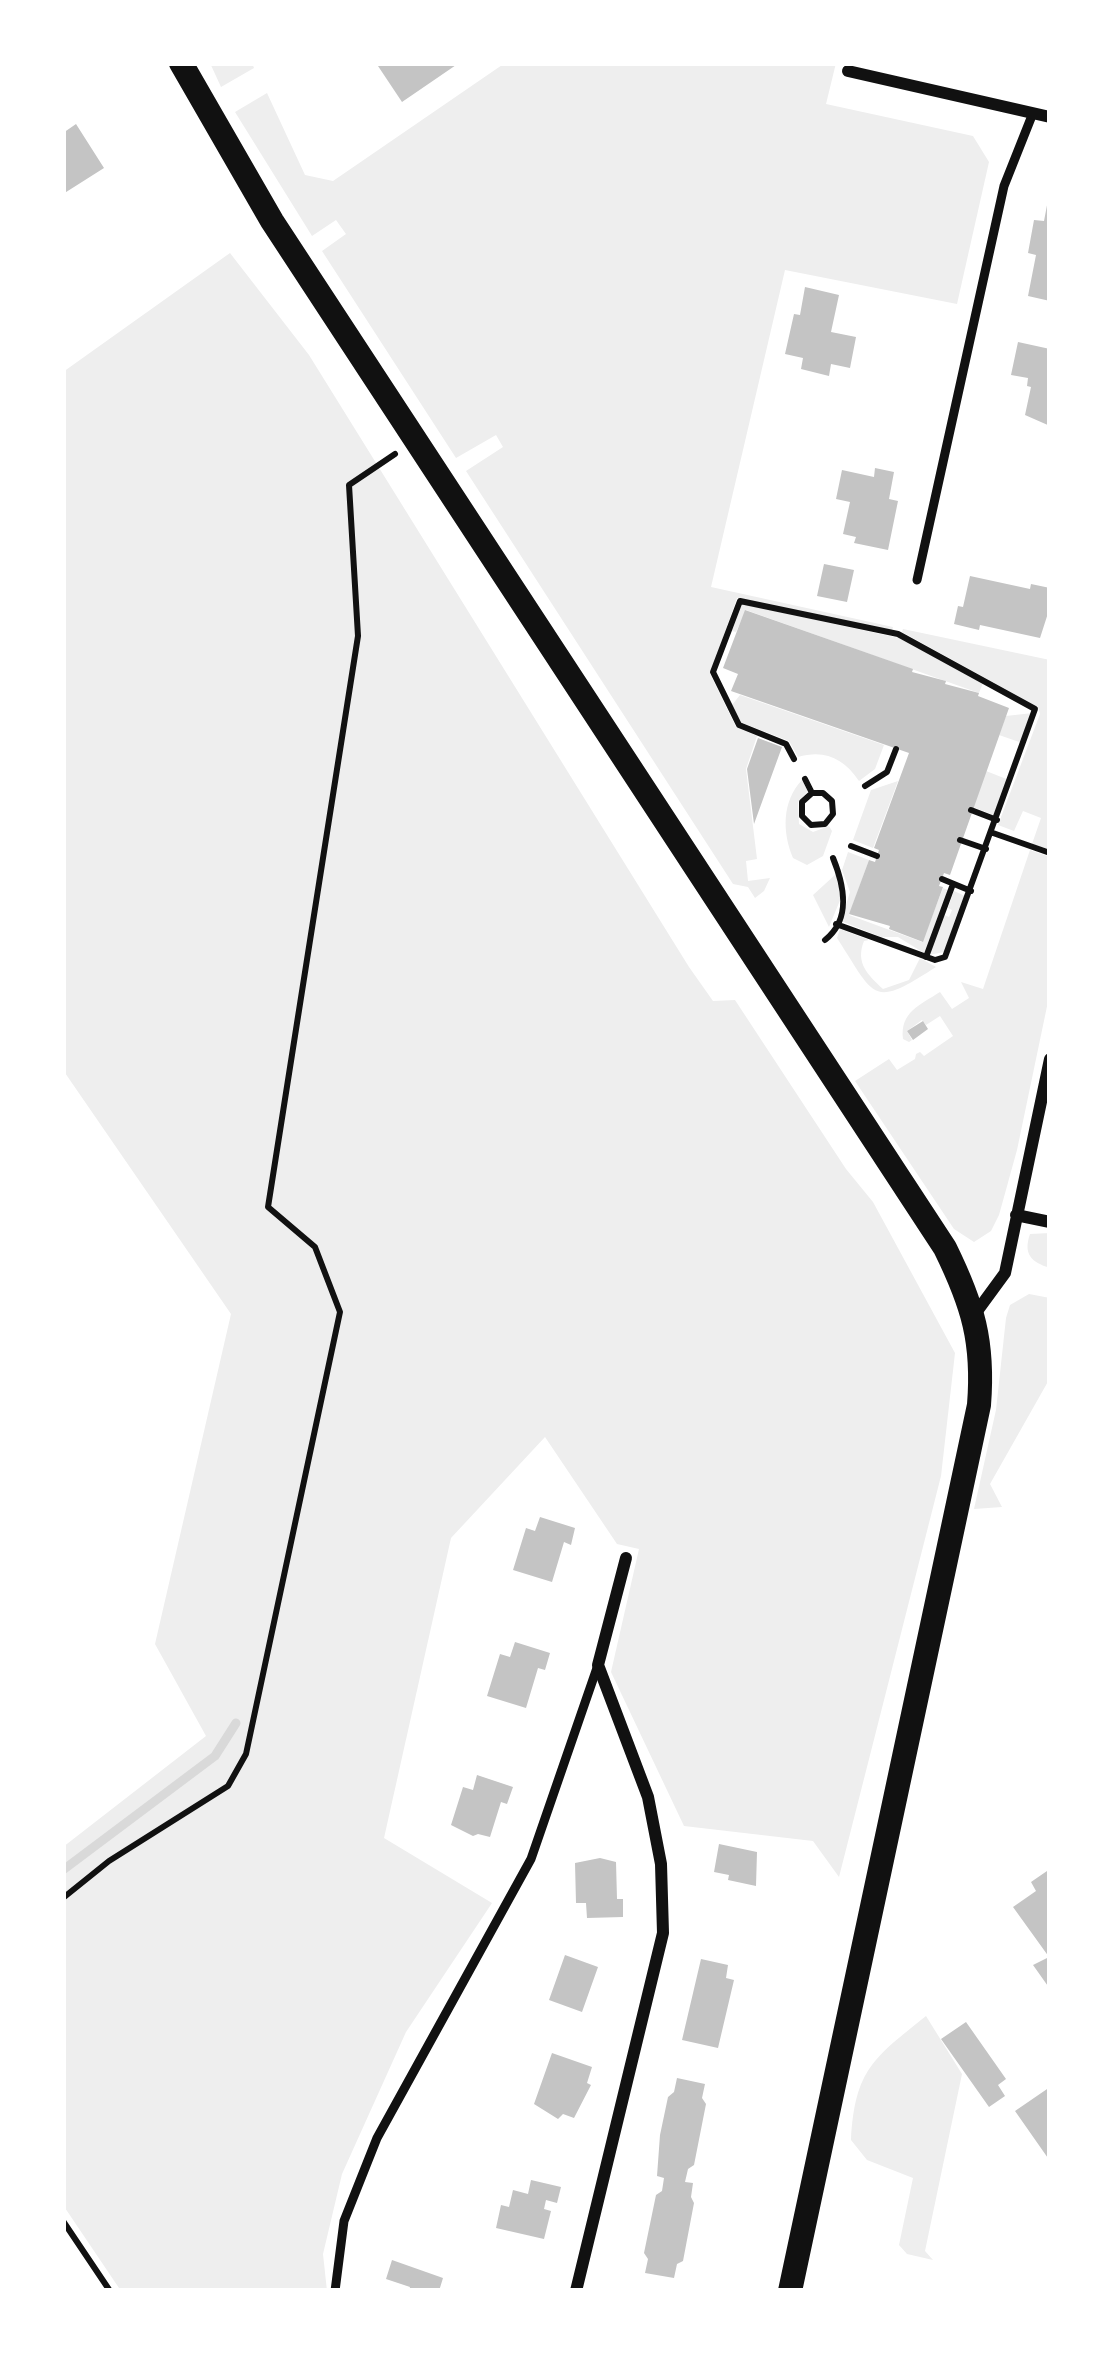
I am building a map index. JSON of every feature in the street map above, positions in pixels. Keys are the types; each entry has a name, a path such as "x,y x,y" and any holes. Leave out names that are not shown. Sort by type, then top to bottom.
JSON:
{"main road":[{"path":"181,63 272,221 945,1249 975,1314 982,1363 979,1405 790,2291"}],"street":[{"path":"848,71 1050,117"},
{"path":"975,1314 1004,1273 1050,1060"},
{"path":"1016,1215 1050,1222"},
{"path":"576,2291 663,1933 661,1864 648,1797 598,1664 626,1558"}],"lane":[{"path":"916,580 1004,186 1034,113"},
{"path":"335,2291 344,2221 377,2138 531,1859 598,1664"}],"path":[{"path":"63,1898 109,1861 228,1786 246,1754 340,1312 315,1247 268,1207 358,636 349,485 415,441"},
{"path":"794,759 786,744 739,725 712,672 740,601 898,634 1032,706 1036,714 949,952 938,961 836,924"},
{"path":"866,786 887,772 896,749"},
{"path":"805,779 812,793"},
{"path":"812,793 823,793 834,801 829,823 816,826 803,819 800,806 812,793"},
{"path":"971,810 997,820"},
{"path":"993,833 1050,854"},
{"path":"960,840 986,850"},
{"path":"851,846 877,856"},
{"path":"825,940 847,892 833,858"},
{"path":"941,879 971,891"},
{"path":"926,957 953,884"},
{"path":"63,2221 110,2291"}],"shaded area":[{"path":"210,63 252,63 254,68 221,87"},
{"path":"505,63 836,63 826,104 973,136 989,162 957,304 785,270 711,587 893,627 737,598 710,674 736,727 757,736 746,769 757,859 746,861 748,881 770,878 755,898 748,887 733,884 466,471 503,447 496,435 456,458 322,251 346,234 336,220 312,236 235,112 267,93 305,175 333,181"},
{"path":"230,253 309,355 689,967 713,1001 735,1000 846,1169 873,1202 955,1353 941,1476 839,1877 813,1841 684,1826 611,1672 639,1549 617,1544 545,1437 451,1538 384,1838 492,1903 406,2032 342,2174 323,2254 327,2291 121,2291 63,2205 63,1847 206,1736 155,1644 231,1314 63,1070 63,372"},
{"path":"742,604 899,638 983,683 979,693 746,610 736,632 732,631"},
{"path":"903,629 1050,660 1050,850 1032,844 1041,818 1023,811 1014,831 998,825 1040,714 1038,707"},
{"path":"740,695 884,745 875,769 859,781 833,757 798,757 789,741 740,722 732,705"},
{"path":"1033,713 1022,743 999,735 1006,716"},
{"path":"986,771 1009,780 996,816 973,807"},
{"path":"802,780 808,791 798,802 799,824 813,832 829,826 832,831 823,856 807,865 793,858 786,827 787,807"},
{"path":"898,781 873,848 853,840 871,790"},
{"path":"1030,850 1050,857 1050,992 999,1215 991,1231 974,1242 954,1229 855,1081 889,1059 897,1070 916,1054 924,1056 953,1036 940,1016 926,1025 922,1020 907,1031 909,1042 903,1039 903,1030 913,1010 940,992 952,1009 969,998 961,982 983,989"},
{"path":"848,852 869,860 849,915 922,942 943,888 948,890 924,953 898,937 881,937 841,921 850,892 842,870"},
{"path":"836,874 843,893 829,927 813,895"},
{"path":"954,891 965,896 944,952 929,955 944,915 949,917 952,910 948,908"},
{"path":"840,929 869,940 864,941 862,962 883,989 909,980 920,958 936,967 899,989 877,991 837,938"},
{"path":"1050,1233 1050,1268 1033,1260 1028,1247 1030,1234"},
{"path":"1029,1294 1050,1298 1050,1378 990,1484 1002,1507 974,1509 996,1410 1006,1318 1010,1305"},
{"path":"926,2016 962,2074 925,2251 933,2260 907,2254 899,2245 913,2178 867,2160 851,2140 857,2097 870,2067"}],"building":[{"path":"459,63 402,102 378,66"},
{"path":"76,124 104,168 63,194 63,133"},
{"path":"1048,200 1050,301 1028,296 1036,255 1028,253 1034,220 1044,221"},
{"path":"805,287 839,295 831,332 856,337 850,368 831,364 829,376 801,369 803,358 785,354"},
{"path":"1018,342 1050,349 1050,426 1025,415 1031,387 1028,378 1011,375"},
{"path":"875,468 894,472 889,499 898,501 888,550 854,543 856,537 843,534 850,502 836,499 842,470 874,477"},
{"path":"824,564 854,570 847,602 817,596"},
{"path":"970,576 1030,589 1031,584 1050,588 1050,607 1040,638 954,624"},
{"path":"745,610 979,693 1009,708 950,875 944,873 939,886 943,887 923,942 849,914 869,860 875,862 879,850 874,848 909,753 731,691 738,674 723,668"},
{"path":"758,738 782,747 754,824 747,769"},
{"path":"923,1021 928,1029 913,1040 907,1031"},
{"path":"540,1517 575,1528 571,1545 564,1542 552,1582 513,1570 526,1528 535,1531"},
{"path":"515,1642 550,1653 545,1670 538,1668 526,1708 487,1696 500,1654 510,1657"},
{"path":"477,1775 513,1787 507,1804 501,1802 490,1837 473,1836 451,1825 463,1787 473,1790"},
{"path":"719,1844 757,1852 756,1886 714,1872"},
{"path":"600,1858 616,1862 617,1899 623,1899 623,1917 587,1918 586,1903 576,1903 575,1863"},
{"path":"1047,1871 1050,1989 1033,1965 1049,1957 1013,1907 1036,1891 1031,1882"},
{"path":"565,1955 598,1967 582,2012 549,2000"},
{"path":"701,1959 728,1965 726,1978 734,1980 718,2048 682,2040"},
{"path":"966,2022 1006,2079 998,2085 1005,2096 989,2107 941,2039"},
{"path":"552,2053 592,2067 587,2083 591,2085 574,2118 563,2114 558,2119 534,2104"},
{"path":"677,2078 705,2084 702,2098 706,2104 694,2165 685,2182 693,2183 694,2203 683,2261 677,2264 674,2278 645,2273 648,2259 644,2253 656,2195 662,2191 664,2178 657,2176 660,2135"},
{"path":"1050,2087 1050,2161 1015,2111"},
{"path":"531,2180 561,2187 557,2203 546,2200 544,2209 551,2211 544,2239 496,2228 501,2205 509,2207 513,2190 528,2194"},
{"path":"392,2260 443,2278 439,2291 409,2291 410,2287 386,2279"}],"waterway":[{"path":"63,1870 215,1756 236,1723"}]}
